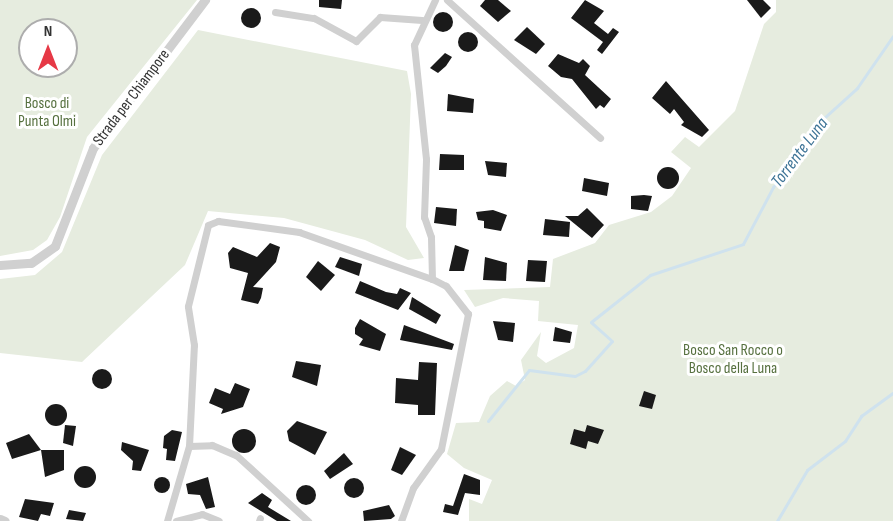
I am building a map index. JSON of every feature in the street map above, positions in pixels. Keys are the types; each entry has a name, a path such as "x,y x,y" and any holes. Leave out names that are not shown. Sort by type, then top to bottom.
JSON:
{"street":[{"name":"Strada per Chiampore","path":"0,265 31,263 55,246 93,148 205,0"},
{"path":"432,279 414,45 422,20 435,0"},
{"path":"447,0 600,138"},
{"path":"275,12 314,18 356,41 380,17 422,20"},
{"path":"167,521 189,446 194,353 188,306 208,225 218,221 299,232 432,279 446,286 468,314 441,449 413,488 401,521"},
{"path":"189,446 212,446 236,455 308,521"},
{"path":"176,521 202,514 219,521"},
{"path":"0,519 5,521"}],"green space":[{"name":"Bosco di Punta Olmi","path":"0,0 197,0 87,137 60,217 47,240 33,250 0,256"},
{"name":"Bosco San Rocco o Bosco della Luna","path":"776,0 893,0 893,521 469,521 469,499 482,504 492,480 464,468 447,454 456,423 479,422 490,396 507,381 516,386 525,380 521,360 541,332 537,356 546,363 574,348 578,325 538,321 539,301 503,298 475,307 464,290 550,287 553,259 595,243 609,225 651,212 672,196 691,168 671,152 685,137 699,147 735,111 764,24 776,12"},
{"path":"198,30 407,71 411,94 406,227 424,258 408,260 365,240 284,218 208,211 185,265 82,362 0,353 0,279 35,275 62,252 102,155"}],"building":[{"path":"319,0 342,0 341,9 319,7"},
{"path":"485,0 498,0 511,11 498,22 480,6"},
{"path":"585,0 604,11 594,23 608,34 613,28 619,32 602,54 597,50 603,42 571,18"},
{"path":"747,0 763,0 771,8 761,18"},
{"path":"251,8 258,11 261,18 258,25 251,28 244,25 241,18 244,11"},
{"path":"443,12 450,15 453,22 450,29 443,32 436,29 433,22 436,15"},
{"path":"527,27 545,44 536,54 514,40"},
{"path":"464,32 472,32 478,38 478,46 472,52 464,52 458,46 458,38"},
{"path":"445,53 452,57 446,66 438,73 430,68"},
{"path":"558,54 579,63 583,59 590,66 585,75 611,99 604,108 600,105 596,109 572,79 561,77 548,66"},
{"path":"666,81 709,130 702,137 681,125 684,122 674,109 670,114 652,98"},
{"path":"448,94 474,99 473,113 447,111"},
{"path":"440,154 464,155 464,170 439,170"},
{"path":"485,161 507,163 506,177 488,175"},
{"path":"668,167 676,170 679,178 676,186 668,189 660,186 657,178 660,170"},
{"path":"584,178 609,183 607,196 582,191"},
{"path":"631,196 652,196 648,211 631,209"},
{"path":"436,207 457,209 456,226 434,223"},
{"path":"587,208 604,225 592,238 565,216 578,216"},
{"path":"493,210 507,215 501,231 484,228 484,221 478,220 476,212"},
{"path":"545,219 570,222 569,237 543,235"},
{"path":"270,243 280,247 276,262 253,287 263,288 258,304 241,300 248,273 230,268 228,253 233,247 257,257"},
{"path":"455,245 469,250 464,271 449,271"},
{"path":"340,257 362,264 359,276 335,267"},
{"path":"485,257 507,263 506,281 483,280"},
{"path":"528,260 547,261 545,282 526,281"},
{"path":"318,261 335,275 321,291 306,277"},
{"path":"360,281 386,292 397,294 400,288 411,293 398,310 355,293"},
{"path":"412,297 441,315 436,324 409,309"},
{"path":"360,319 386,334 380,351 359,345 363,339 355,334 355,328"},
{"path":"493,321 515,323 513,342 498,340"},
{"path":"404,325 454,344 452,350 400,340"},
{"path":"555,327 572,332 570,343 553,341"},
{"path":"296,361 321,365 317,386 292,377"},
{"path":"419,362 437,363 435,415 418,415 418,405 395,403 396,378 418,380"},
{"path":"102,369 109,372 112,379 109,386 102,389 95,386 92,379 95,372"},
{"path":"235,383 250,389 243,407 221,414 223,409 209,403 215,388 230,394"},
{"path":"644,391 656,395 652,409 639,406"},
{"path":"56,404 64,407 67,415 64,423 56,426 48,423 45,415 48,407"},
{"path":"297,421 327,432 315,455 289,441 287,431"},
{"path":"65,425 76,426 73,446 63,443"},
{"path":"587,425 604,430 598,444 588,441 586,449 570,444 574,429 585,432"},
{"path":"244,429 249,430 255,436 255,446 249,452 244,453 239,452 233,446 232,441 233,436 239,430"},
{"path":"172,430 182,432 175,461 166,460 167,449 163,448 164,436"},
{"path":"29,434 41,450 12,459 6,443"},
{"path":"122,442 149,450 141,471 132,470 133,461 121,450"},
{"path":"400,447 416,455 402,475 391,470"},
{"path":"41,450 64,450 64,470 45,477"},
{"path":"344,453 353,464 330,479 324,471"},
{"path":"85,466 93,469 96,477 93,485 85,488 77,485 74,477 77,469"},
{"path":"464,474 480,480 480,495 465,493 458,515 443,512 445,504 453,506"},
{"path":"159,477 165,477 170,485 168,491 159,493 154,488 154,482"},
{"path":"208,477 215,507 206,509 200,495 188,494 186,484"},
{"path":"350,478 358,478 364,484 364,492 358,498 350,498 344,492 344,484"},
{"path":"306,485 313,488 316,495 313,502 306,505 299,502 296,495 299,488"},
{"path":"262,493 272,500 268,507 291,521 277,521 248,503"},
{"path":"25,499 54,503 50,516 41,514 38,521 19,517"},
{"path":"389,505 395,516 391,519 364,521 363,511"},
{"path":"69,510 86,513 83,521 66,519"}],"waterway":[{"name":"Torrente Luna","path":"488,421 529,370 575,376 585,371 612,341 591,322 650,275 743,244 773,187 801,157 815,126 857,88 893,36"},
{"path":"777,521 807,470 845,441 861,416 893,393"}]}
